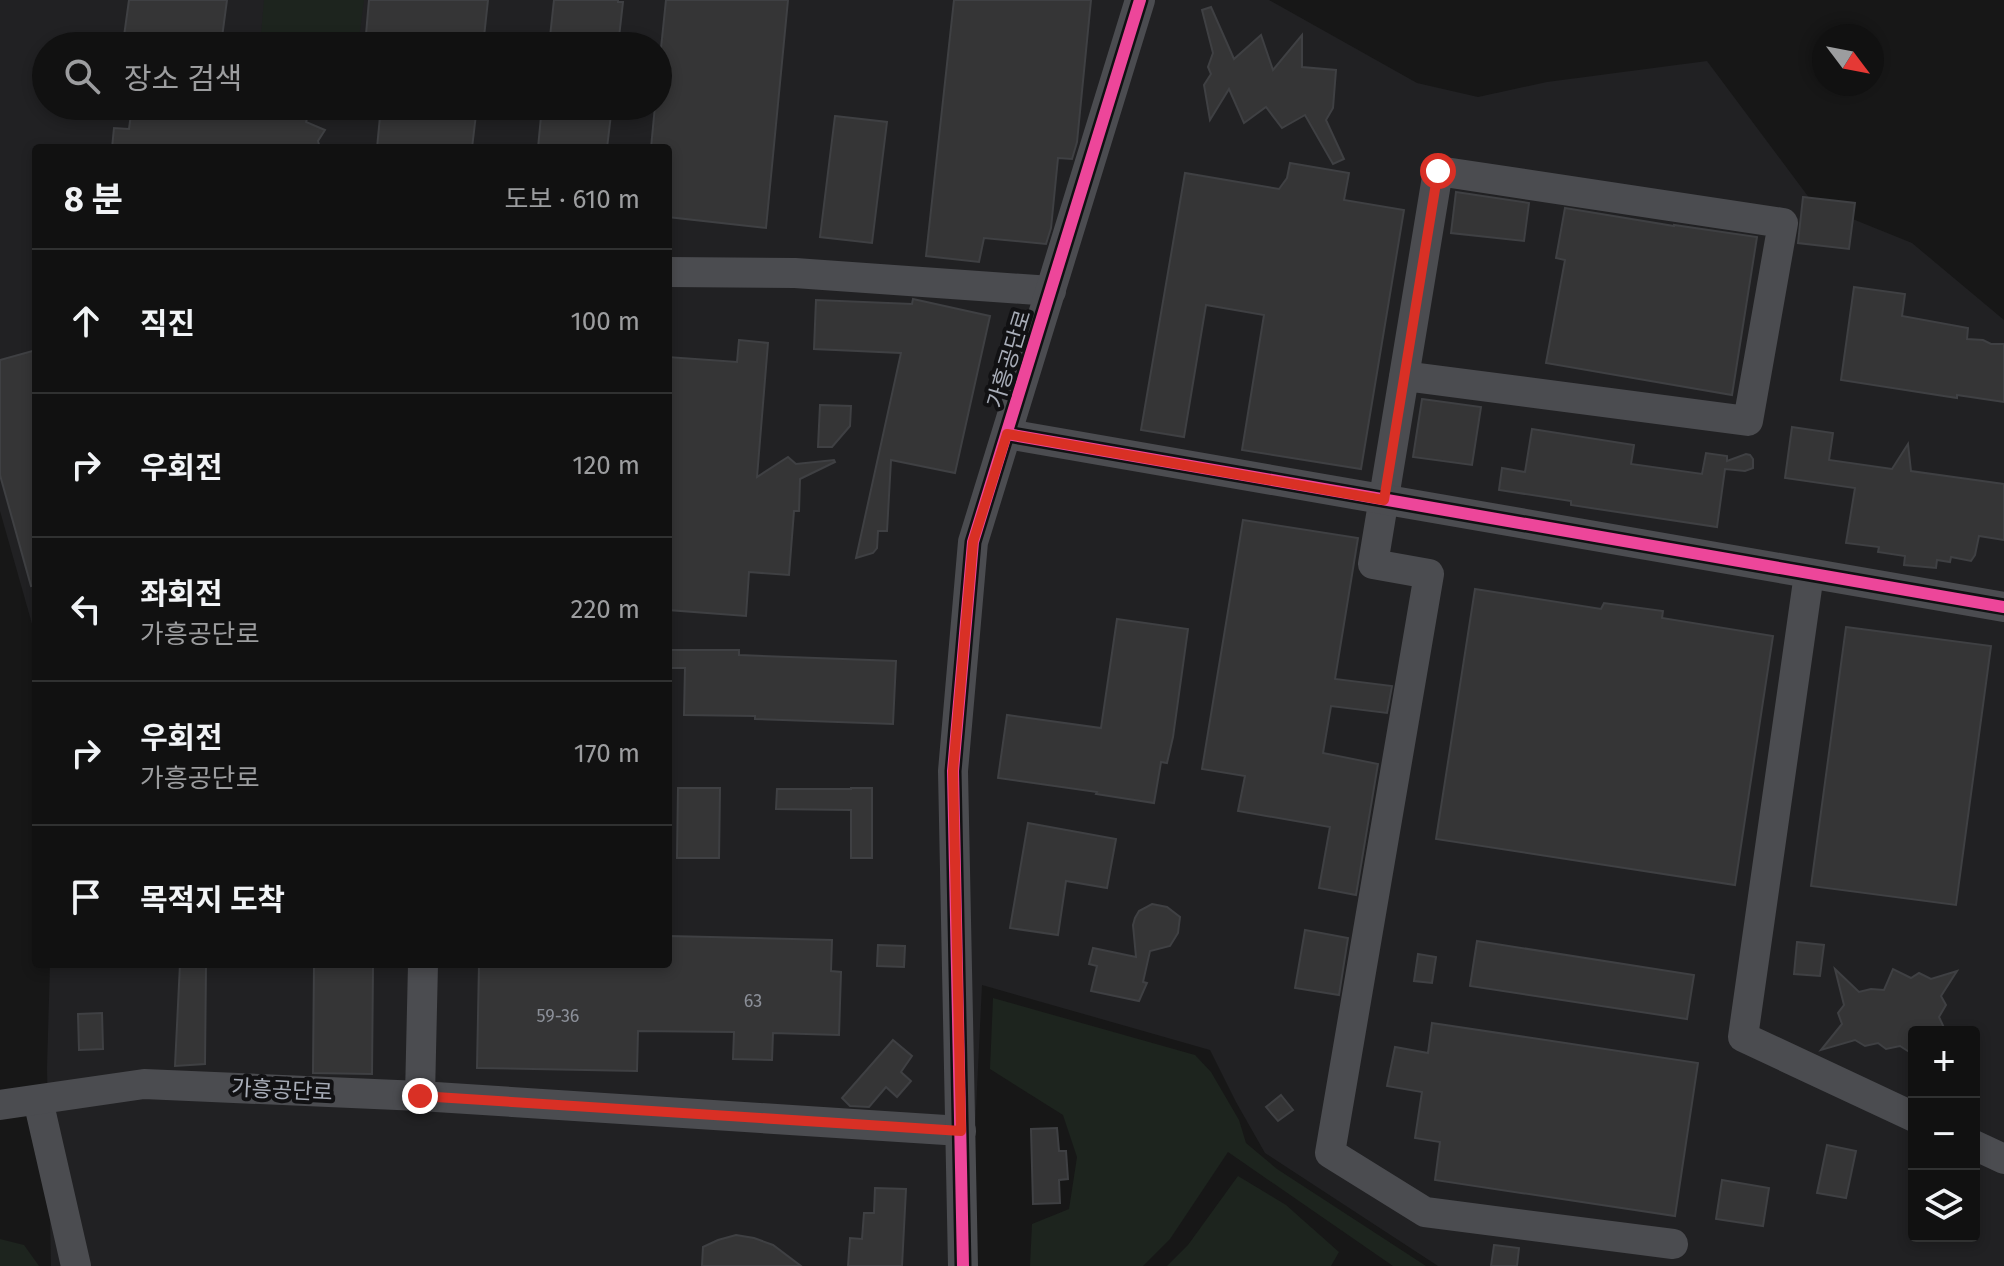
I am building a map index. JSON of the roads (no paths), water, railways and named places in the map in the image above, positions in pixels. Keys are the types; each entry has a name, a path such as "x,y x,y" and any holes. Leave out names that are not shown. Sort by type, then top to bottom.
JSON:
{"street":[{"name":"가흥공단로","path":"963,1266 953,771 973,542 1140,0"},
{"path":"1404,376 1748,421 1783,223 1438,171 1404,376 1384,500 1373,564 1429,574 1330,1153 1425,1212 1673,1244"},
{"path":"672,272 795,273 1051,291"},
{"path":"1007,434 2004,607"},
{"path":"1809,574 1743,1037 1908,1114"},
{"path":"420,1096 423,968"},
{"name":"가흥공단로","path":"0,1105 144,1084 420,1096 961,1131"},
{"path":"38,1100 76,1266"},
{"path":"1980,1148 2004,1159"}]}
